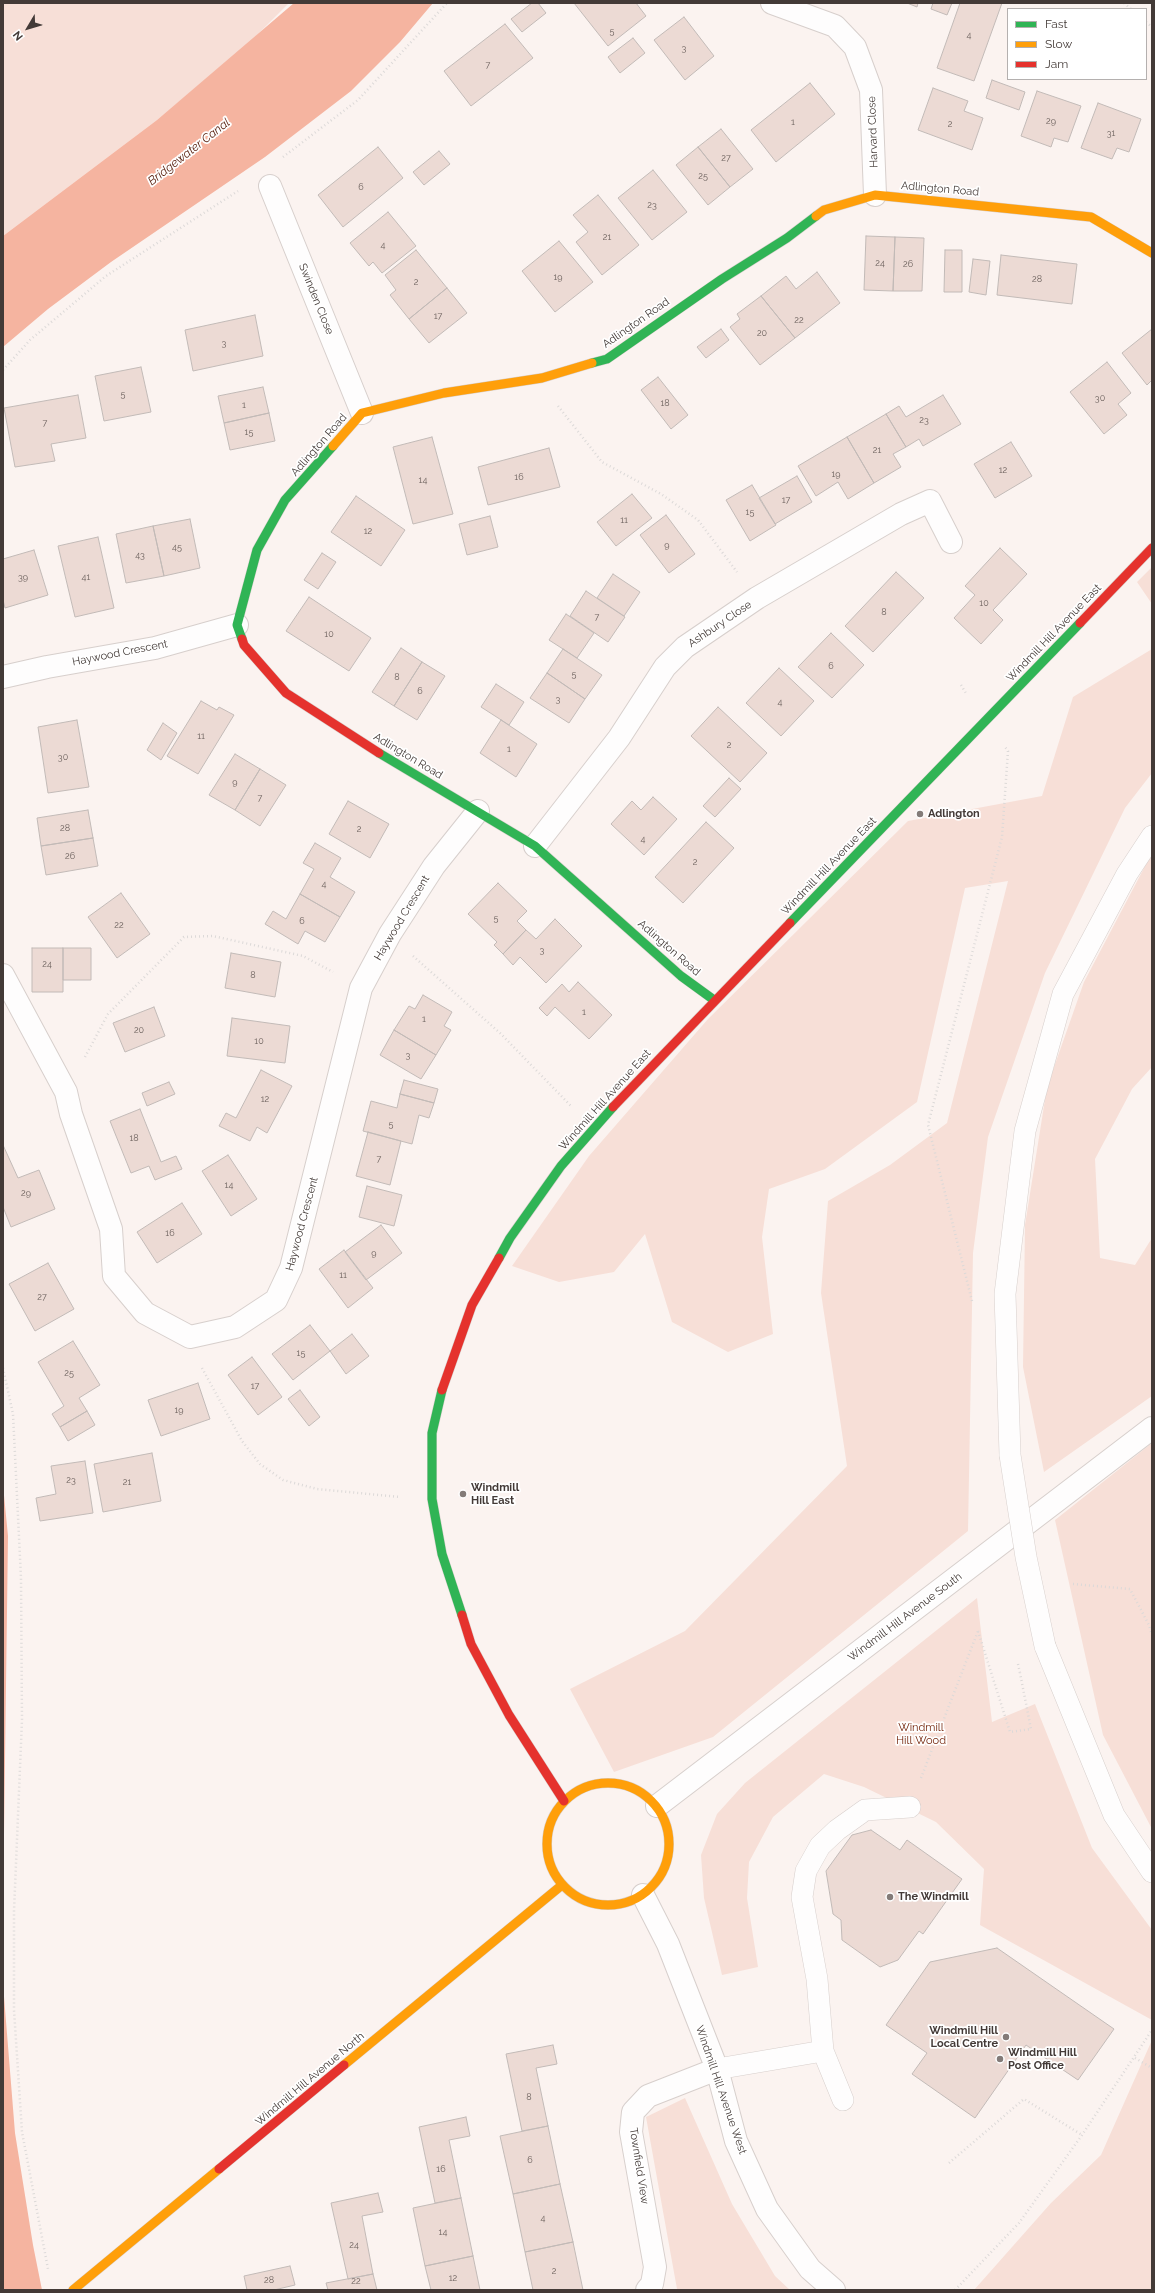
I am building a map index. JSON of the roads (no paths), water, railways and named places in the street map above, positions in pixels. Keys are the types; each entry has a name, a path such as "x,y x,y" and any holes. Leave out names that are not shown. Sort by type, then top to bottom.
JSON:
{"street":[{"name":"Harvard Close","path":"772,3 835,26 855,47 871,90 875,195"},
{"name":"Swinden Close","path":"270,186 362,413"},
{"name":"Adlington Road","path":"714,1000 681,976 535,846 478,810 388,759 286,693 244,645 237,625 258,550 286,500 362,413 444,393 542,378 607,359 722,279 786,238 824,210 875,195 1091,216 1152,253"},
{"name":"Ashbury Close","path":"535,846 619,738 671,659 685,647 757,598 901,514 930,500 952,542"},
{"name":"Windmill Hill Avenue East","path":"564,1801 509,1715 471,1644 442,1554 432,1499 432,1433 446,1375 472,1304 510,1238 561,1166 614,1106 714,1000 986,722 1152,548"},
{"name":"Haywood Crescent","path":"3,677 47,667 155,648 237,625"},
{"name":"Haywood Crescent","path":"3,975 66,1092 71,1114 111,1229 114,1276 145,1313 190,1337 235,1327 276,1300 291,1268 361,988 390,934 434,866 478,810"},
{"name":"Windmill Hill Avenue South","path":"657,1806 1152,1428"},
{"path":"601,1782 622,1784 642,1792 657,1806 666,1824 670,1844 666,1864 657,1881 643,1895 627,1902 604,1905 592,1903 576,1896 562,1885 552,1869 546,1852 547,1833 553,1816 564,1801 581,1788 601,1782"},
{"name":"Windmill Hill Avenue North","path":"73,2290 562,1885"},
{"name":"Windmill Hill Avenue West","path":"643,1895 668,1944 716,2069 736,2141 767,2209 810,2269 834,2290"},
{"name":"Townfield View","path":"647,2290 652,2284 655,2267 631,2132 633,2112 648,2096 716,2069"}],"lane":[{"path":"1152,836 1127,874 1063,994 1025,1132 1005,1294 1010,1455 1026,1557 1045,1646 1114,1815 1152,1872"},
{"path":"842,2100 823,2051 817,1979 802,1897 806,1871 820,1846 837,1830 865,1810 910,1807"},
{"path":"716,2069 823,2051"}],"water":[{"name":"Bridgewater Canal","path":"294,3 433,3 400,42 351,91 265,157 111,262 48,309 3,347 3,236 157,120"},
{"path":"3,1485 8,1536 3,1909"},
{"path":"3,1984 15,2133 33,2245 42,2290 3,2290"}],"place":[{"name":"Adlington","path":"920,814"},
{"name":"Windmill Hill East","path":"463,1494"},
{"name":"The Windmill","path":"890,1897"},
{"name":"Windmill Hill Local Centre","path":"1006,2037"},
{"name":"Windmill Hill Post Office","path":"1000,2059"}],"park label":[{"name":"Windmill Hill Wood","path":"921,1734"}]}
